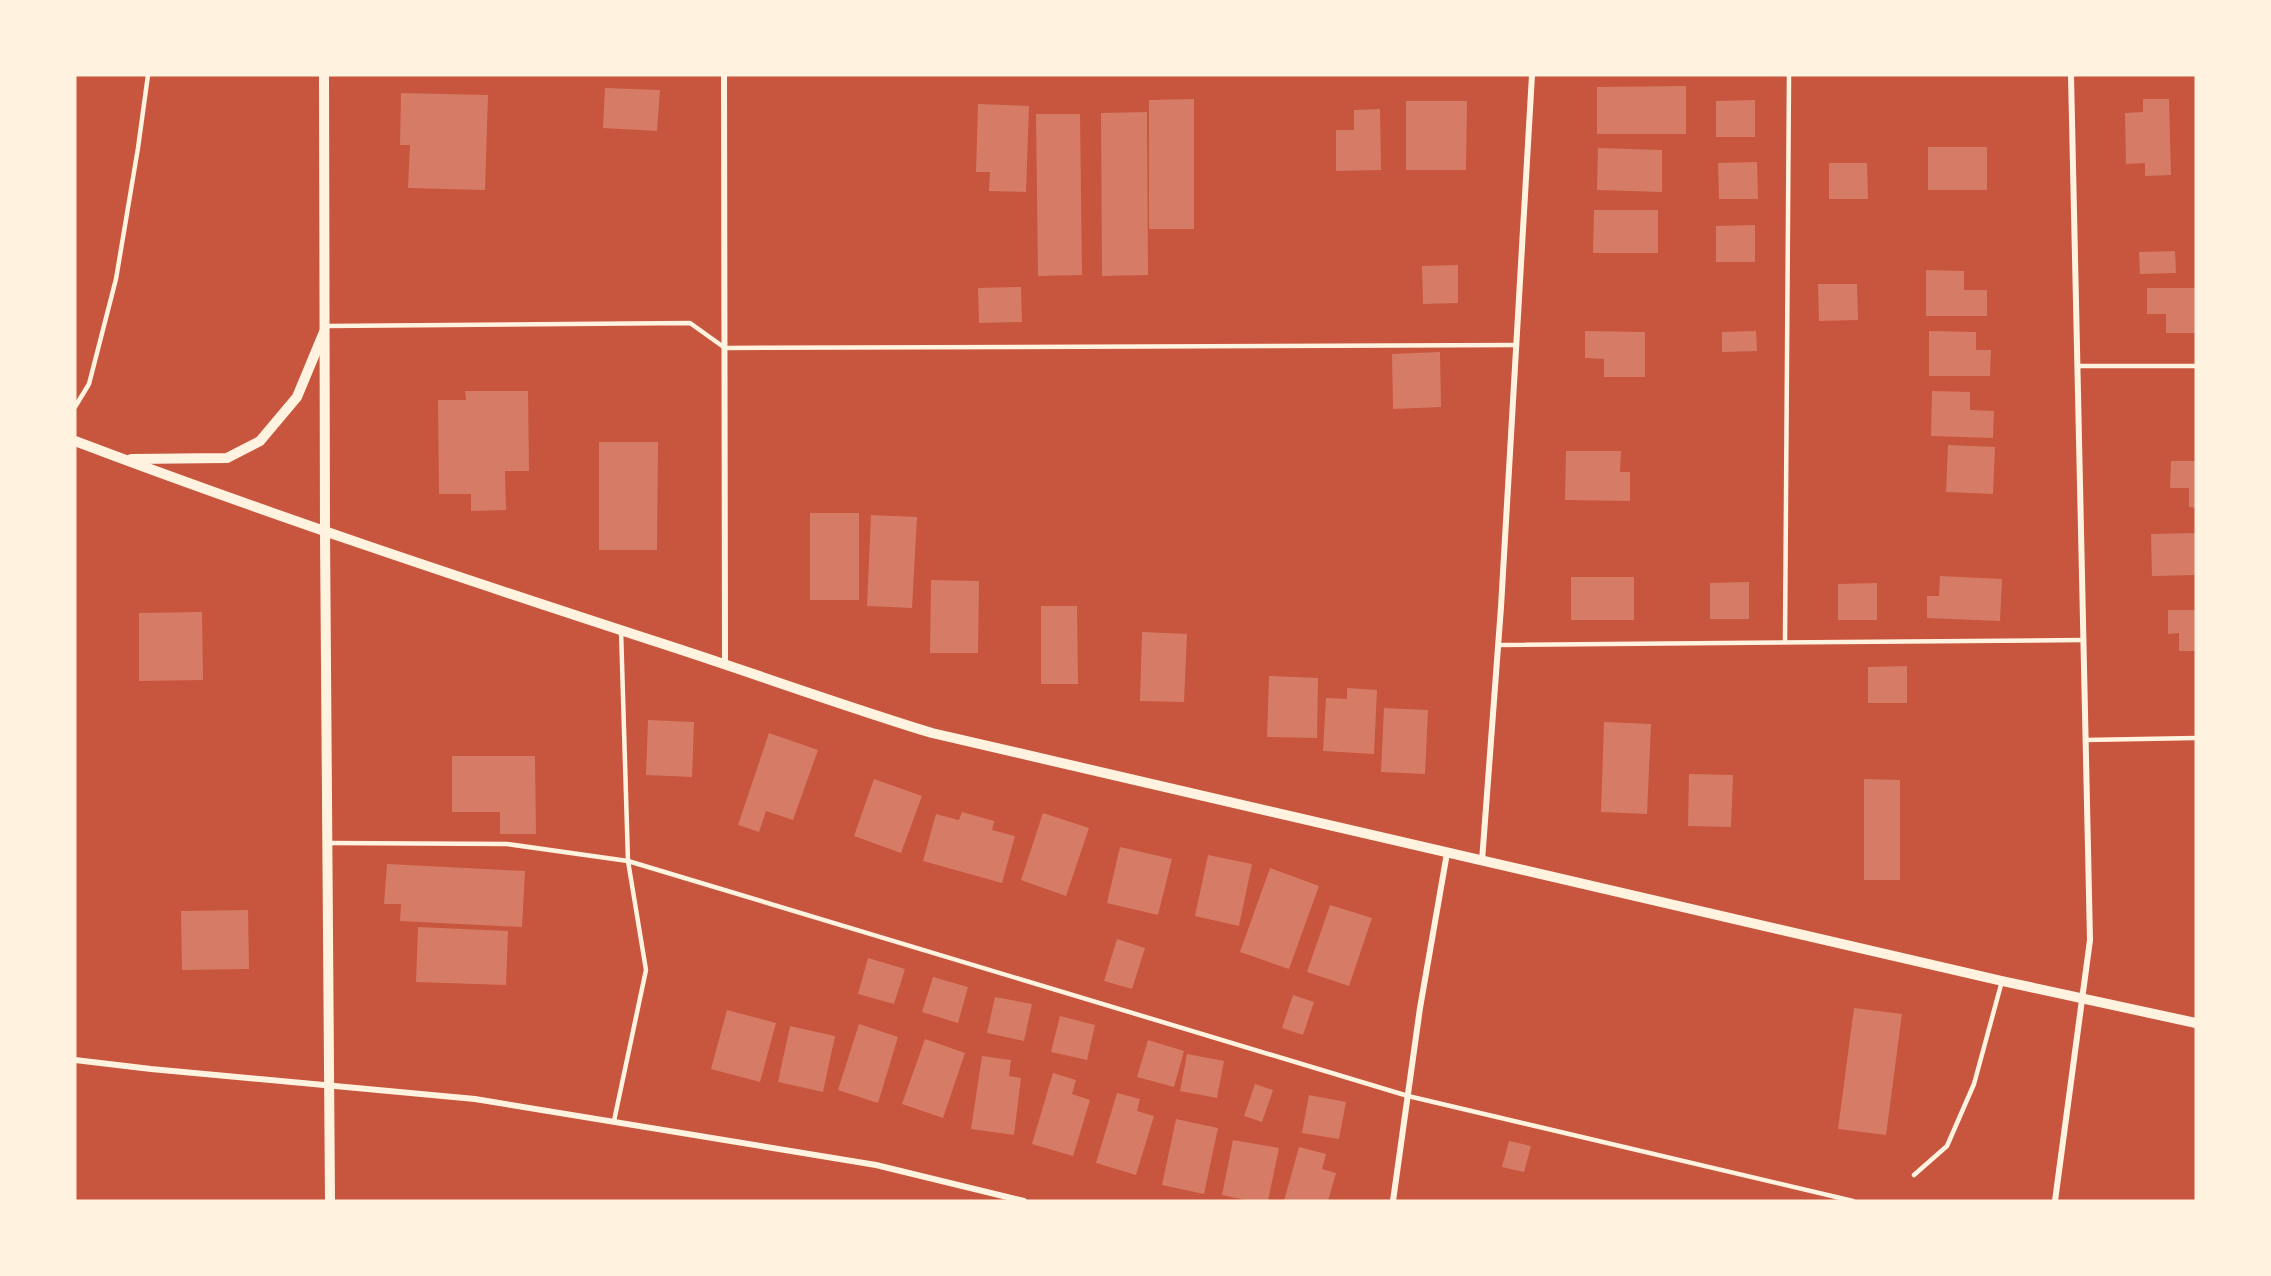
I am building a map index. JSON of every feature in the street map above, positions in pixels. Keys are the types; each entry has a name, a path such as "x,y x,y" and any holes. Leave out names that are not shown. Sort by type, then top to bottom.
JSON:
{"street":[{"path":"324,75 330,1201"},
{"path":"724,75 725,664"},
{"path":"1482,861 1498,645 1532,75"},
{"path":"2055,1201 2090,940 2071,75"},
{"path":"124,459 227,458 260,441 297,397 326,326"},
{"path":"75,441 325,532 725,664 839,705 932,733 2002,981 2196,1023"},
{"path":"1393,1201 1420,1008 1447,853"},
{"path":"75,1060 475,1099 876,1165 1024,1201"}],"lane":[{"path":"75,407 89,384 116,279 148,75"},
{"path":"1785,642 1789,75"},
{"path":"326,326 690,323 725,348 1517,345"},
{"path":"2077,366 2196,366"},
{"path":"614,1121 646,970 628,861 621,630"},
{"path":"1498,645 2084,640"},
{"path":"2085,740 2196,738"},
{"path":"327,843 507,844 628,861 1408,1096 1853,1201"},
{"path":"1914,1175 1947,1146 1974,1084 2002,981"}],"building":[{"path":"1686,86 1686,134 1597,134 1597,87"},
{"path":"605,88 660,90 657,131 603,128"},
{"path":"401,93 488,95 485,190 408,188 410,145 400,145"},
{"path":"1194,99 1194,229 1149,229 1149,100"},
{"path":"2143,99 2169,99 2171,175 2145,176 2145,163 2126,164 2125,113 2143,112"},
{"path":"1755,100 1755,137 1716,137 1716,101"},
{"path":"1406,101 1467,101 1466,170 1406,170"},
{"path":"978,104 1029,106 1026,192 989,191 990,172 976,172"},
{"path":"1380,109 1381,170 1336,171 1336,130 1354,130 1354,110"},
{"path":"1147,112 1148,275 1102,276 1101,113"},
{"path":"1036,114 1080,114 1082,275 1038,276"},
{"path":"1928,147 1987,147 1987,190 1928,190"},
{"path":"1598,148 1662,150 1662,192 1597,190"},
{"path":"1757,162 1758,199 1719,199 1718,163"},
{"path":"1829,163 1867,163 1868,199 1829,199"},
{"path":"1594,210 1658,210 1658,253 1593,253"},
{"path":"1755,225 1755,262 1716,262 1716,226"},
{"path":"2175,251 2176,273 2140,274 2139,252"},
{"path":"1458,265 1458,303 1423,304 1422,266"},
{"path":"1926,270 1964,271 1964,290 1987,290 1987,316 1926,316"},
{"path":"1818,284 1857,284 1858,320 1819,321"},
{"path":"1021,287 1022,322 979,323 978,288"},
{"path":"2147,288 2196,288 2196,333 2166,333 2166,314 2147,314"},
{"path":"1585,331 1645,332 1645,377 1604,377 1604,359 1585,358"},
{"path":"1756,331 1757,351 1722,352 1722,332"},
{"path":"1929,331 1976,332 1976,350 1991,350 1990,376 1929,376"},
{"path":"1440,352 1441,407 1393,409 1392,354"},
{"path":"465,391 528,391 529,471 505,471 506,510 471,511 471,494 439,494 438,400 466,400"},
{"path":"1932,391 1970,392 1970,410 1994,411 1993,438 1931,436"},
{"path":"599,442 658,442 657,550 599,550"},
{"path":"1948,445 1995,447 1993,494 1946,492"},
{"path":"1566,451 1621,451 1620,472 1630,472 1630,501 1565,500"},
{"path":"2171,461 2196,461 2196,508 2189,507 2189,488 2170,488"},
{"path":"810,513 859,513 859,600 810,600"},
{"path":"871,515 917,517 912,608 867,606"},
{"path":"2196,533 2196,575 2152,576 2151,534"},
{"path":"1940,576 2002,579 2000,621 1927,618 1927,596 1939,596"},
{"path":"1571,577 1634,577 1634,620 1571,620"},
{"path":"931,580 979,581 978,653 930,653"},
{"path":"1749,582 1749,619 1710,619 1710,583"},
{"path":"1877,583 1877,620 1838,620 1838,584"},
{"path":"1041,606 1077,606 1078,684 1041,684"},
{"path":"2168,610 2196,610 2196,651 2179,651 2179,633 2168,634"},
{"path":"202,612 203,680 139,681 139,613"},
{"path":"1142,632 1187,634 1184,702 1140,701"},
{"path":"1907,666 1907,703 1868,703 1868,667"},
{"path":"1269,676 1318,678 1317,738 1267,737"},
{"path":"1347,688 1377,690 1374,754 1323,751 1326,698 1347,699"},
{"path":"1384,708 1428,710 1425,774 1381,772"},
{"path":"648,720 694,722 692,777 646,775"},
{"path":"1604,722 1651,724 1647,814 1601,812"},
{"path":"769,733 818,750 793,820 766,811 759,832 738,825"},
{"path":"452,756 535,756 536,834 500,834 500,812 452,812"},
{"path":"1689,774 1733,775 1731,827 1688,826"},
{"path":"874,779 922,796 901,853 854,836"},
{"path":"1864,779 1900,780 1900,880 1864,880"},
{"path":"962,812 994,821 992,830 1015,836 1002,883 923,861 936,814 959,820"},
{"path":"1043,813 1089,828 1066,896 1021,880"},
{"path":"1120,847 1172,859 1158,915 1107,903"},
{"path":"1208,855 1252,864 1239,926 1195,916"},
{"path":"387,864 525,871 522,927 400,921 401,904 384,904"},
{"path":"1270,868 1319,886 1289,969 1240,952"},
{"path":"1330,905 1372,918 1349,986 1307,972"},
{"path":"248,910 249,969 182,970 181,911"},
{"path":"418,927 508,931 506,985 416,982"},
{"path":"1117,939 1145,948 1132,989 1104,981"},
{"path":"868,958 905,969 894,1004 858,994"},
{"path":"933,977 968,987 958,1023 922,1012"},
{"path":"1293,995 1314,1002 1303,1035 1282,1028"},
{"path":"995,997 1032,1004 1024,1041 987,1033"},
{"path":"1854,1008 1902,1014 1886,1135 1838,1129"},
{"path":"727,1010 776,1023 760,1082 711,1069"},
{"path":"1060,1016 1095,1025 1087,1060 1051,1052"},
{"path":"859,1024 898,1037 878,1103 838,1090"},
{"path":"790,1026 835,1036 823,1092 778,1082"},
{"path":"925,1039 965,1053 943,1118 902,1104"},
{"path":"1148,1040 1184,1051 1174,1087 1137,1077"},
{"path":"1187,1054 1224,1061 1217,1098 1180,1091"},
{"path":"982,1056 1011,1060 1009,1076 1021,1078 1014,1135 971,1129"},
{"path":"1053,1073 1076,1080 1072,1094 1090,1100 1073,1156 1032,1144"},
{"path":"1255,1084 1273,1090 1262,1122 1244,1116"},
{"path":"1117,1093 1140,1099 1137,1111 1154,1116 1136,1175 1096,1163"},
{"path":"1309,1095 1346,1102 1339,1139 1302,1133"},
{"path":"1176,1119 1218,1128 1204,1194 1162,1185"},
{"path":"1233,1140 1279,1148 1268,1201 1250,1201 1222,1195"},
{"path":"1509,1141 1531,1146 1524,1172 1502,1167"},
{"path":"1299,1147 1326,1154 1322,1169 1336,1173 1328,1201 1284,1201"}]}
